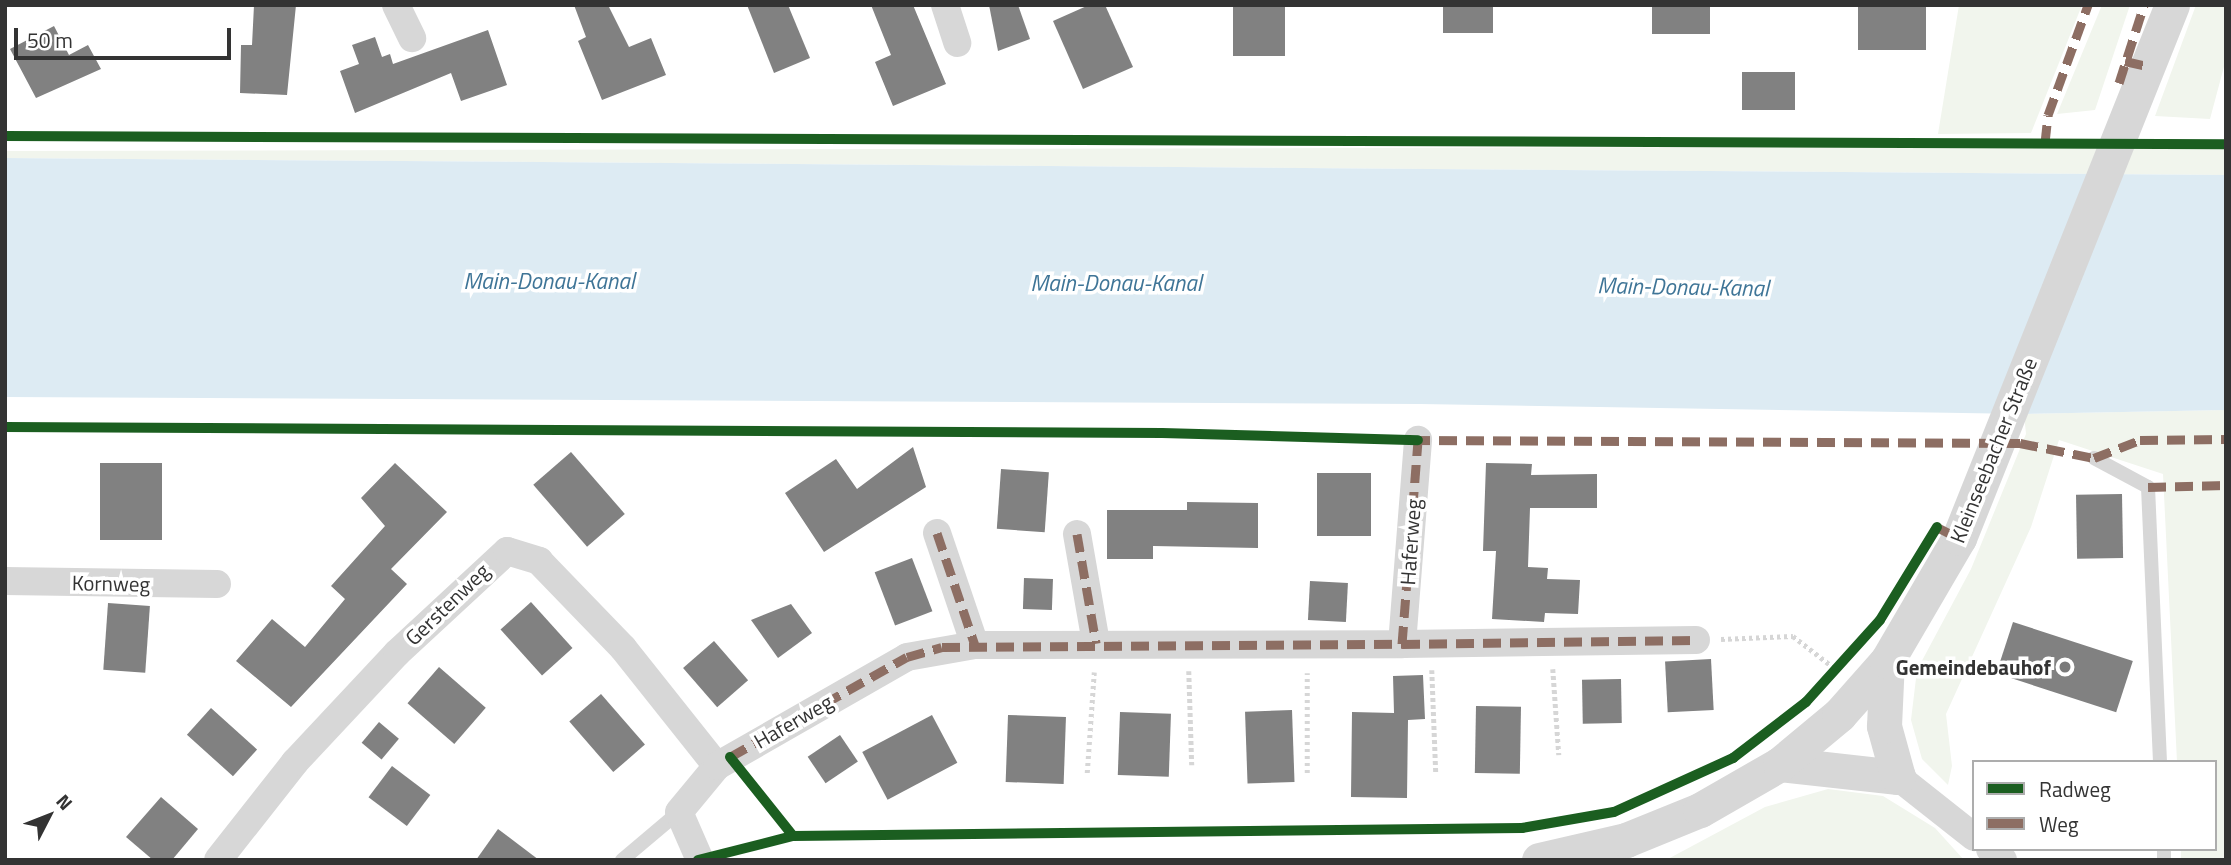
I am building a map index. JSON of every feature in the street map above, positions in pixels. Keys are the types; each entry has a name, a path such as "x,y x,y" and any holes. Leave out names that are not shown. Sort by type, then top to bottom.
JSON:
{"street":[{"path":"396,5 412,38"},
{"path":"945,5 957,43"},
{"name":"Kleinseebacher Straße","path":"1539,860 1626,840 1700,810 1780,764 1839,715 1887,661 1959,538 2172,5"},
{"name":"Haferweg","path":"1402,644 1418,440"},
{"path":"936,533 975,645"},
{"path":"1077,534 1096,643"},
{"name":"Gerstenweg","path":"218,860 295,762 397,653 507,551 539,561 622,648 717,766"},
{"name":"Kornweg","path":"5,581 217,584"},
{"name":"Haferweg","path":"679,812 717,766 907,657 975,645 1431,644 1696,640"},
{"path":"1887,661 1884,726 1898,777"},
{"path":"1780,764 1898,777 1972,835"},
{"path":"679,812 700,860"}],"lane":[{"path":"2094,458 2148,487 2160,760"},
{"path":"622,860 679,812"}],"path":[{"path":"1696,640 1793,636 1838,671"},
{"path":"1087,773 1096,643"},
{"path":"1551,643 1559,755"},
{"path":"1307,773 1308,644"},
{"path":"1431,644 1436,774"},
{"path":"1189,645 1192,765"}],"shaded area":[{"path":"1959,5 2082,5 2031,133 1938,134"},
{"path":"2102,5 2130,5 2095,110 2057,114"},
{"path":"2196,5 2226,5 2226,59 2210,119 2155,116"},
{"path":"2226,146 2226,175 5,158 5,151"},
{"path":"2226,410 2226,860 2181,860 2181,851 2217,851 2217,760 2177,760 2163,474 2059,440 2031,527 1946,714 1952,766 1948,785 1922,759 1911,720 1917,670 1971,569 2026,434 2024,414"},
{"path":"1828,789 1883,796 1935,828 1964,860 1666,860 1765,807"}],"water":[{"name":"Main-Donau-Kanal","path":"5,158 2226,175 2226,410 2024,414 1420,404 5,397"}],"building":[{"path":"254,5 296,5 287,95 240,93 241,45 252,45"},
{"path":"574,5 608,5 629,47 651,38 666,75 602,100 578,41 586,37"},
{"path":"747,5 788,5 810,58 774,73"},
{"path":"871,5 913,5 946,84 893,106 875,62 891,55"},
{"path":"989,5 1018,5 1030,39 998,51"},
{"path":"1089,5 1105,5 1133,67 1083,89 1053,21"},
{"path":"1233,5 1285,5 1285,56 1233,56"},
{"path":"1443,5 1493,5 1493,33 1443,33"},
{"path":"1652,5 1710,5 1710,34 1652,34"},
{"path":"1858,5 1926,5 1926,50 1858,50"},
{"path":"54,26 69,55 88,45 101,69 36,98 10,49"},
{"path":"488,30 507,85 461,101 451,73 355,113 340,71 359,64 352,45 375,37 382,57 390,54 393,64"},
{"path":"1742,72 1795,72 1795,110 1742,110"},
{"path":"913,447 926,487 824,552 785,493 836,459 857,489"},
{"path":"571,452 625,514 587,547 533,485"},
{"path":"100,463 162,463 162,540 100,540"},
{"path":"395,463 447,512 391,569 407,584 291,707 236,661 272,619 305,647 345,599 331,586 385,526 361,498"},
{"path":"1486,463 1532,464 1531,475 1597,474 1597,508 1530,508 1528,567 1548,568 1547,579 1580,580 1578,614 1545,613 1544,622 1492,619 1496,551 1483,551"},
{"path":"1001,469 1049,472 1045,532 997,529"},
{"path":"1317,473 1371,473 1371,536 1317,536"},
{"path":"2122,494 2123,558 2077,559 2076,495"},
{"path":"1187,502 1258,503 1258,548 1153,546 1153,559 1107,559 1107,510 1187,510"},
{"path":"912,558 932,611 895,626 875,572"},
{"path":"1024,578 1053,579 1052,610 1023,609"},
{"path":"1310,581 1348,583 1346,622 1308,620"},
{"path":"531,602 572,648 542,676 501,629"},
{"path":"108,603 150,606 145,673 103,670"},
{"path":"791,604 812,633 778,658 751,620"},
{"name":"Gemeindebauhof","path":"2013,622 2133,661 2116,712 1996,673"},
{"path":"714,641 748,680 717,707 683,668"},
{"path":"1711,659 1714,710 1668,712 1665,661"},
{"path":"439,667 486,708 454,744 408,703"},
{"path":"1423,675 1425,719 1408,720 1407,798 1351,797 1352,712 1394,713 1393,676"},
{"path":"1621,679 1622,723 1583,724 1582,680"},
{"path":"601,694 645,745 613,772 569,722"},
{"path":"1476,706 1521,707 1520,774 1475,773"},
{"path":"211,708 257,749 233,776 187,735"},
{"path":"1292,710 1295,782 1248,784 1245,712"},
{"path":"1120,712 1171,714 1169,777 1118,775"},
{"path":"932,715 957,763 888,800 862,752"},
{"path":"1008,715 1066,717 1064,784 1006,782"},
{"path":"379,722 399,739 382,759 362,743"},
{"path":"840,735 858,762 826,783 808,757"},
{"path":"392,766 430,795 407,826 369,797"},
{"path":"161,797 198,829 172,860 153,860 126,837"},
{"path":"498,829 539,860 476,860"}],"marked path":[{"path":"2045,143 2048,115 2088,5"},
{"path":"2119,83 2144,5"},
{"path":"2125,61 2146,66"},
{"path":"1412,440 2020,443 2094,458 2140,440 2226,439"},
{"path":"733,761 730,757 907,657 942,647 1402,644 1418,440"},
{"path":"2148,487 2226,485"},
{"path":"1934,532 1937,527 1959,538"},
{"path":"937,533 975,645"},
{"path":"1077,534 1096,643"},
{"path":"1402,644 1696,640"}],"cycle path":[{"path":"5,136 2226,144"},
{"path":"5,427 1162,433 1418,440"},
{"path":"698,860 793,836 1522,828 1614,812 1733,758 1806,702 1880,620 1937,527"},
{"path":"730,757 793,836"}],"place":[{"name":"Gemeindebauhof","path":"2065,667"}]}
